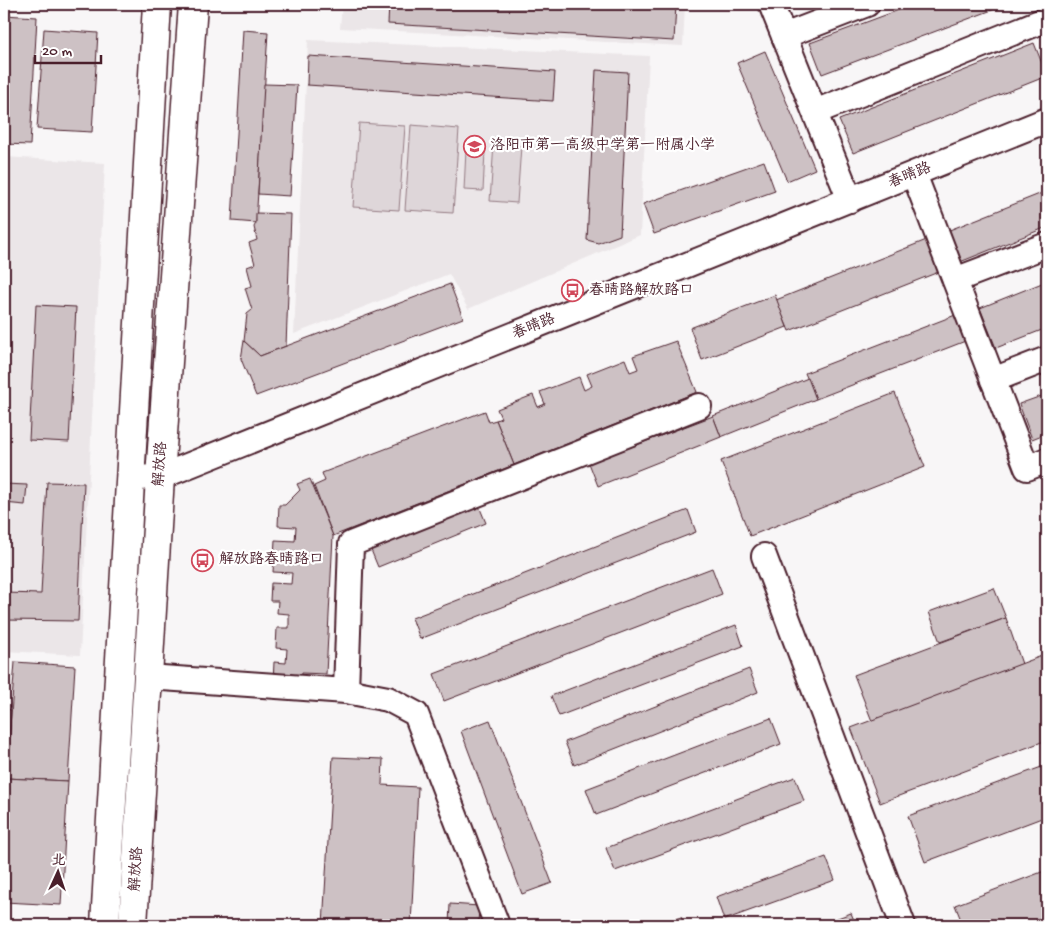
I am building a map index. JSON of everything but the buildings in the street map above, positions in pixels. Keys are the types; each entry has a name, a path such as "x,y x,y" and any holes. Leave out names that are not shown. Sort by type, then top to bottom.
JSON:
{"main road":[{"name":"解放路","path":"105,925 156,4"},
{"name":"解放路","path":"133,925 160,477 193,4"}],"street":[{"path":"771,4 850,200"},
{"path":"784,36 867,4"},
{"path":"1043,4 1047,15"},
{"path":"815,112 1047,19"},
{"name":"春晴路","path":"129,478 160,477 1047,120"},
{"path":"914,174 1027,468 1047,460"},
{"path":"955,280 1047,245"},
{"path":"993,380 1047,358"},
{"path":"346,692 351,544 699,406"},
{"path":"764,556 903,925"},
{"path":"148,677 346,692 388,699 416,714 497,925"}],"shaded area":[{"path":"342,4 685,4 683,46 340,28"},
{"name":"洛阳市第一高级中学第一附属小学","path":"308,40 649,56 640,235 468,309 449,274 294,334"},
{"path":"359,123 405,126 399,210 353,207"},
{"path":"411,125 459,129 453,213 405,210"},
{"path":"494,144 521,146 517,203 490,201"},
{"path":"466,150 485,151 483,191 464,190"},
{"path":"4,157 105,163 80,655 4,651"}],"place":[{"name":"洛阳市第一高级中学第一附属小学","path":"474,146"},
{"name":"春晴路解放路口","path":"573,291"},
{"name":"解放路春晴路口","path":"203,560"}]}
